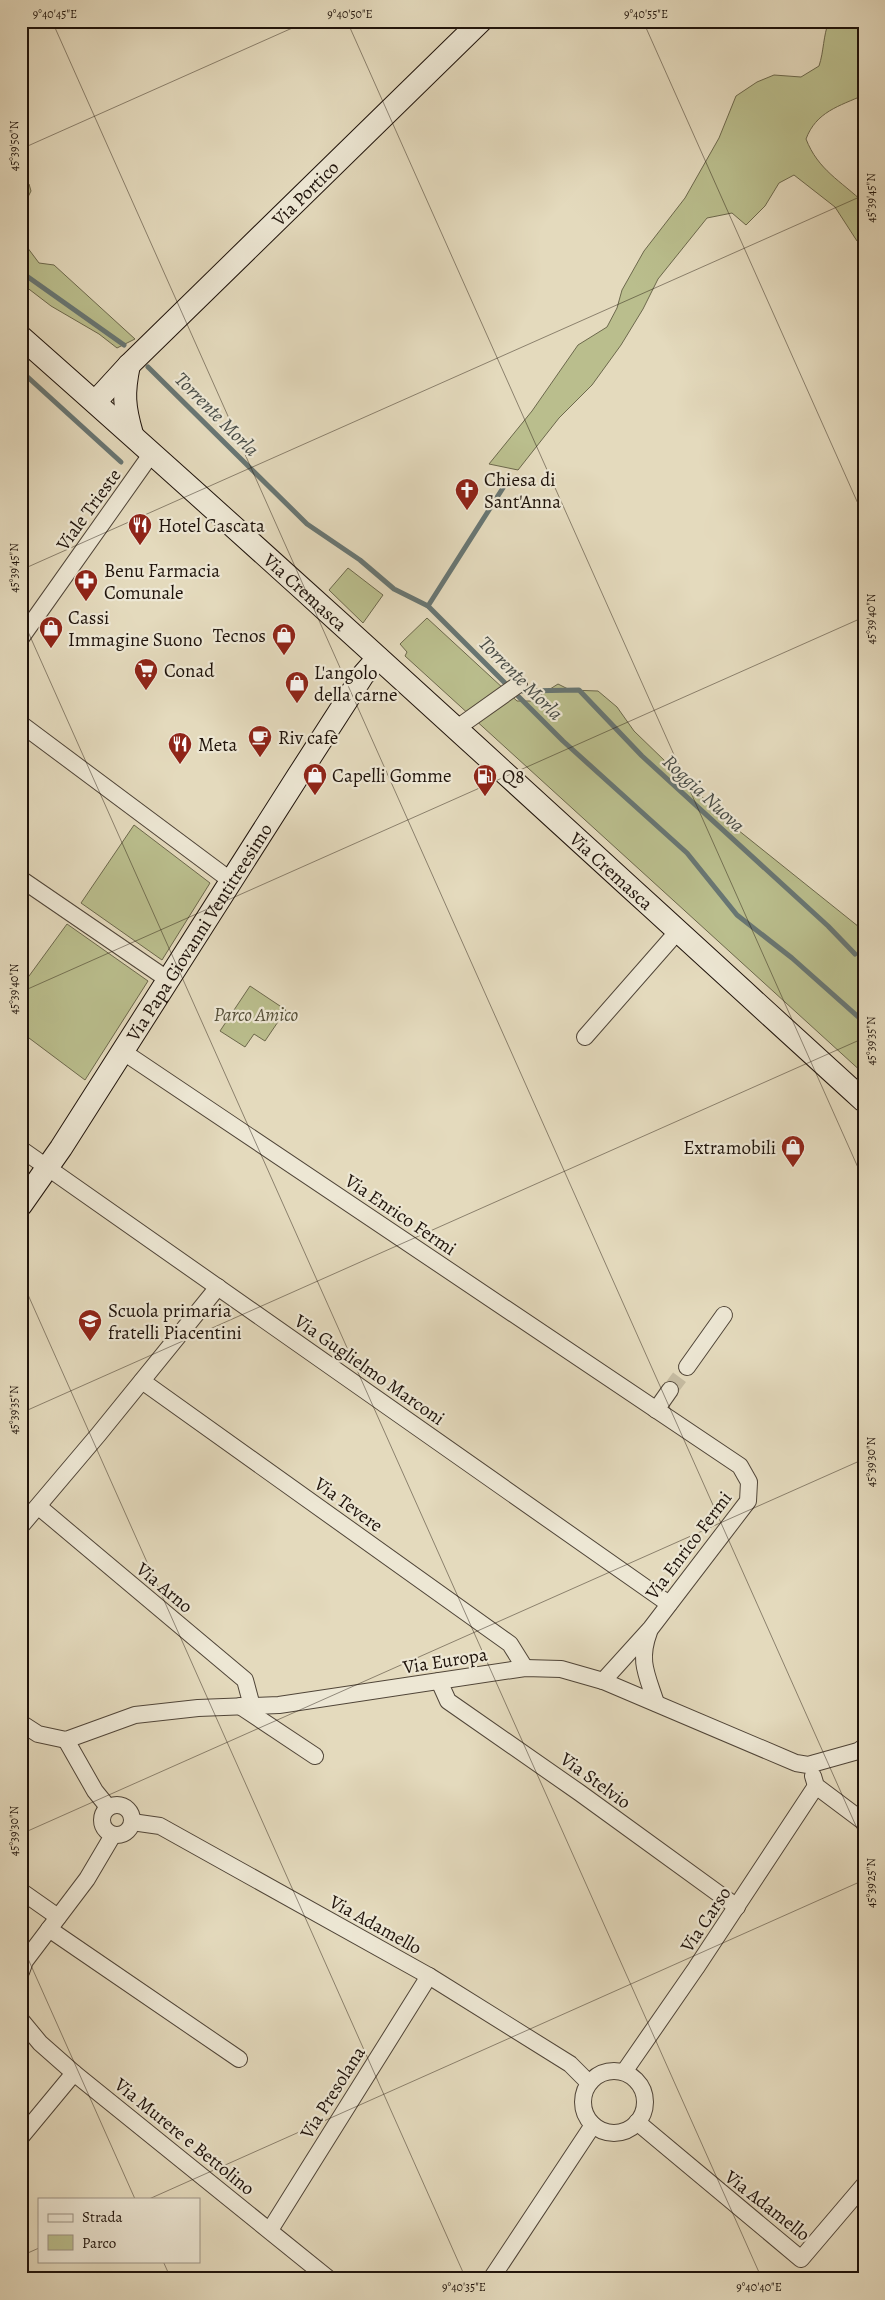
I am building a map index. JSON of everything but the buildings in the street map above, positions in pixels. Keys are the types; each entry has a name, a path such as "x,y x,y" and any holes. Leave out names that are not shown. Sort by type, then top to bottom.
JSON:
{"main road":[{"name":"Via Portico","path":"96,401 129,365 481,21"},
{"name":"Via Cremasca","path":"21,337 96,401 457,728 864,1101"},
{"path":"129,365 124,396 125,410 132,434"},
{"name":"Via Papa Giovanni Ventitreesimo","path":"21,1205 363,676 378,658"}],"street":[{"name":"Viale Trieste","path":"21,638 152,453"},
{"path":"457,728 519,684"},
{"path":"21,724 230,880"},
{"path":"21,879 167,979"},
{"path":"585,1037 678,932"},
{"name":"Via Enrico Fermi","path":"122,1051 740,1466 749,1482 748,1501 651,1628 603,1681"},
{"name":"Via Guglielmo Marconi","path":"21,1150 669,1604"},
{"path":"21,1526 39,1507 218,1287"},
{"path":"687,1367 724,1315"},
{"name":"Via Tevere","path":"142,1381 510,1644 525,1668"},
{"path":"656,1410 670,1390"},
{"name":"Via Arno","path":"39,1507 245,1680 246,1706"},
{"name":"Via Enrico Fermi","path":"651,1628 645,1644 643,1664 656,1703"},
{"name":"Via Europa","path":"66,1740 135,1715 198,1708 279,1705 525,1668 561,1669 603,1681 796,1763 808,1765"},
{"name":"Via Stelvio","path":"439,1681 448,1701 580,1793 737,1907"},
{"path":"246,1706 315,1756"},
{"path":"21,1723 38,1734 66,1740 95,1791 108,1807"},
{"path":"864,1747 858,1751 808,1765 816,1786 864,1822"},
{"name":"Via Carso","path":"624,2072 737,1907 816,1786"},
{"path":"21,1972 25,1961 87,1879 113,1835 126,1832 132,1822 129,1810 119,1804 108,1807 102,1817 104,1828 113,1835"},
{"name":"Via Adamello","path":"132,1822 160,1826 429,1976 570,2064 589,2083"},
{"path":"21,1891 54,1923 239,2059"},
{"name":"Via Presolana","path":"270,2230 429,1976"},
{"name":"Via Murere e Bettolino","path":"21,2020 40,2043 74,2073 329,2279"},
{"path":"604,2072 624,2072 640,2084 645,2104 643,2114 629,2129 610,2133 593,2125 583,2109 582,2100 589,2083 604,2072"},
{"path":"21,2137 74,2073"},
{"name":"Via Adamello","path":"637,2122 801,2259 864,2185"},
{"path":"491,2279 593,2125"}],"green space":[{"path":"829,21 864,21 864,95 822,116 810,130 806,139 811,150 824,167 864,203 864,247 857,241 835,207 794,175 779,183 765,206 746,225 732,213 707,218 658,279 643,309 621,345 592,385 559,418 518,470 489,464 532,411 578,345 607,327 617,308 622,290 644,251 685,198 719,138 736,96 757,82 774,75 801,77 819,66"},
{"path":"21,180 29,184 31,191 21,211"},
{"path":"21,239 39,263 54,265 135,339 117,348 99,334 51,306 21,283"},
{"path":"348,568 383,595 363,623 329,590"},
{"path":"427,618 517,701 531,701 558,684 570,690 598,691 617,707 634,731 728,822 864,931 864,1074 405,656 407,652 400,644"},
{"path":"134,825 210,883 162,960 81,903"},
{"path":"67,924 148,981 85,1080 21,1032 21,987"},
{"name":"Parco Amico","path":"250,986 286,1010 265,1041 254,1034 245,1047 220,1031"}],"waterway":[{"name":"Torrente Morla","path":"21,272 124,345"},
{"name":"Torrente Morla","path":"148,367 307,524 360,560 394,589 428,606 563,741 687,853 737,915 792,958 864,1022"},
{"name":"Roggia Nuova","path":"21,371 121,462"},
{"path":"428,606 508,480"},
{"name":"Roggia Nuova","path":"522,691 579,690 642,756 828,926 855,954"}],"tunnel":[{"path":"670,1390 687,1367"}],"place":[{"name":"Chiesa di Sant'Anna","path":"467,511"},
{"name":"Hotel Cascata","path":"140,546"},
{"name":"Benu Farmacia Comunale","path":"86,602"},
{"name":"Cassi Immagine Suono","path":"51,649"},
{"name":"Tecnos","path":"284,656"},
{"name":"Conad","path":"146,691"},
{"name":"L'angolo della carne","path":"297,704"},
{"name":"Riv cafè","path":"260,758"},
{"name":"Meta","path":"180,765"},
{"name":"Capelli Gomme","path":"315,796"},
{"name":"Q8","path":"485,797"},
{"name":"Extramobili","path":"793,1168"},
{"name":"Scuola primaria fratelli Piacentini","path":"90,1342"}]}
